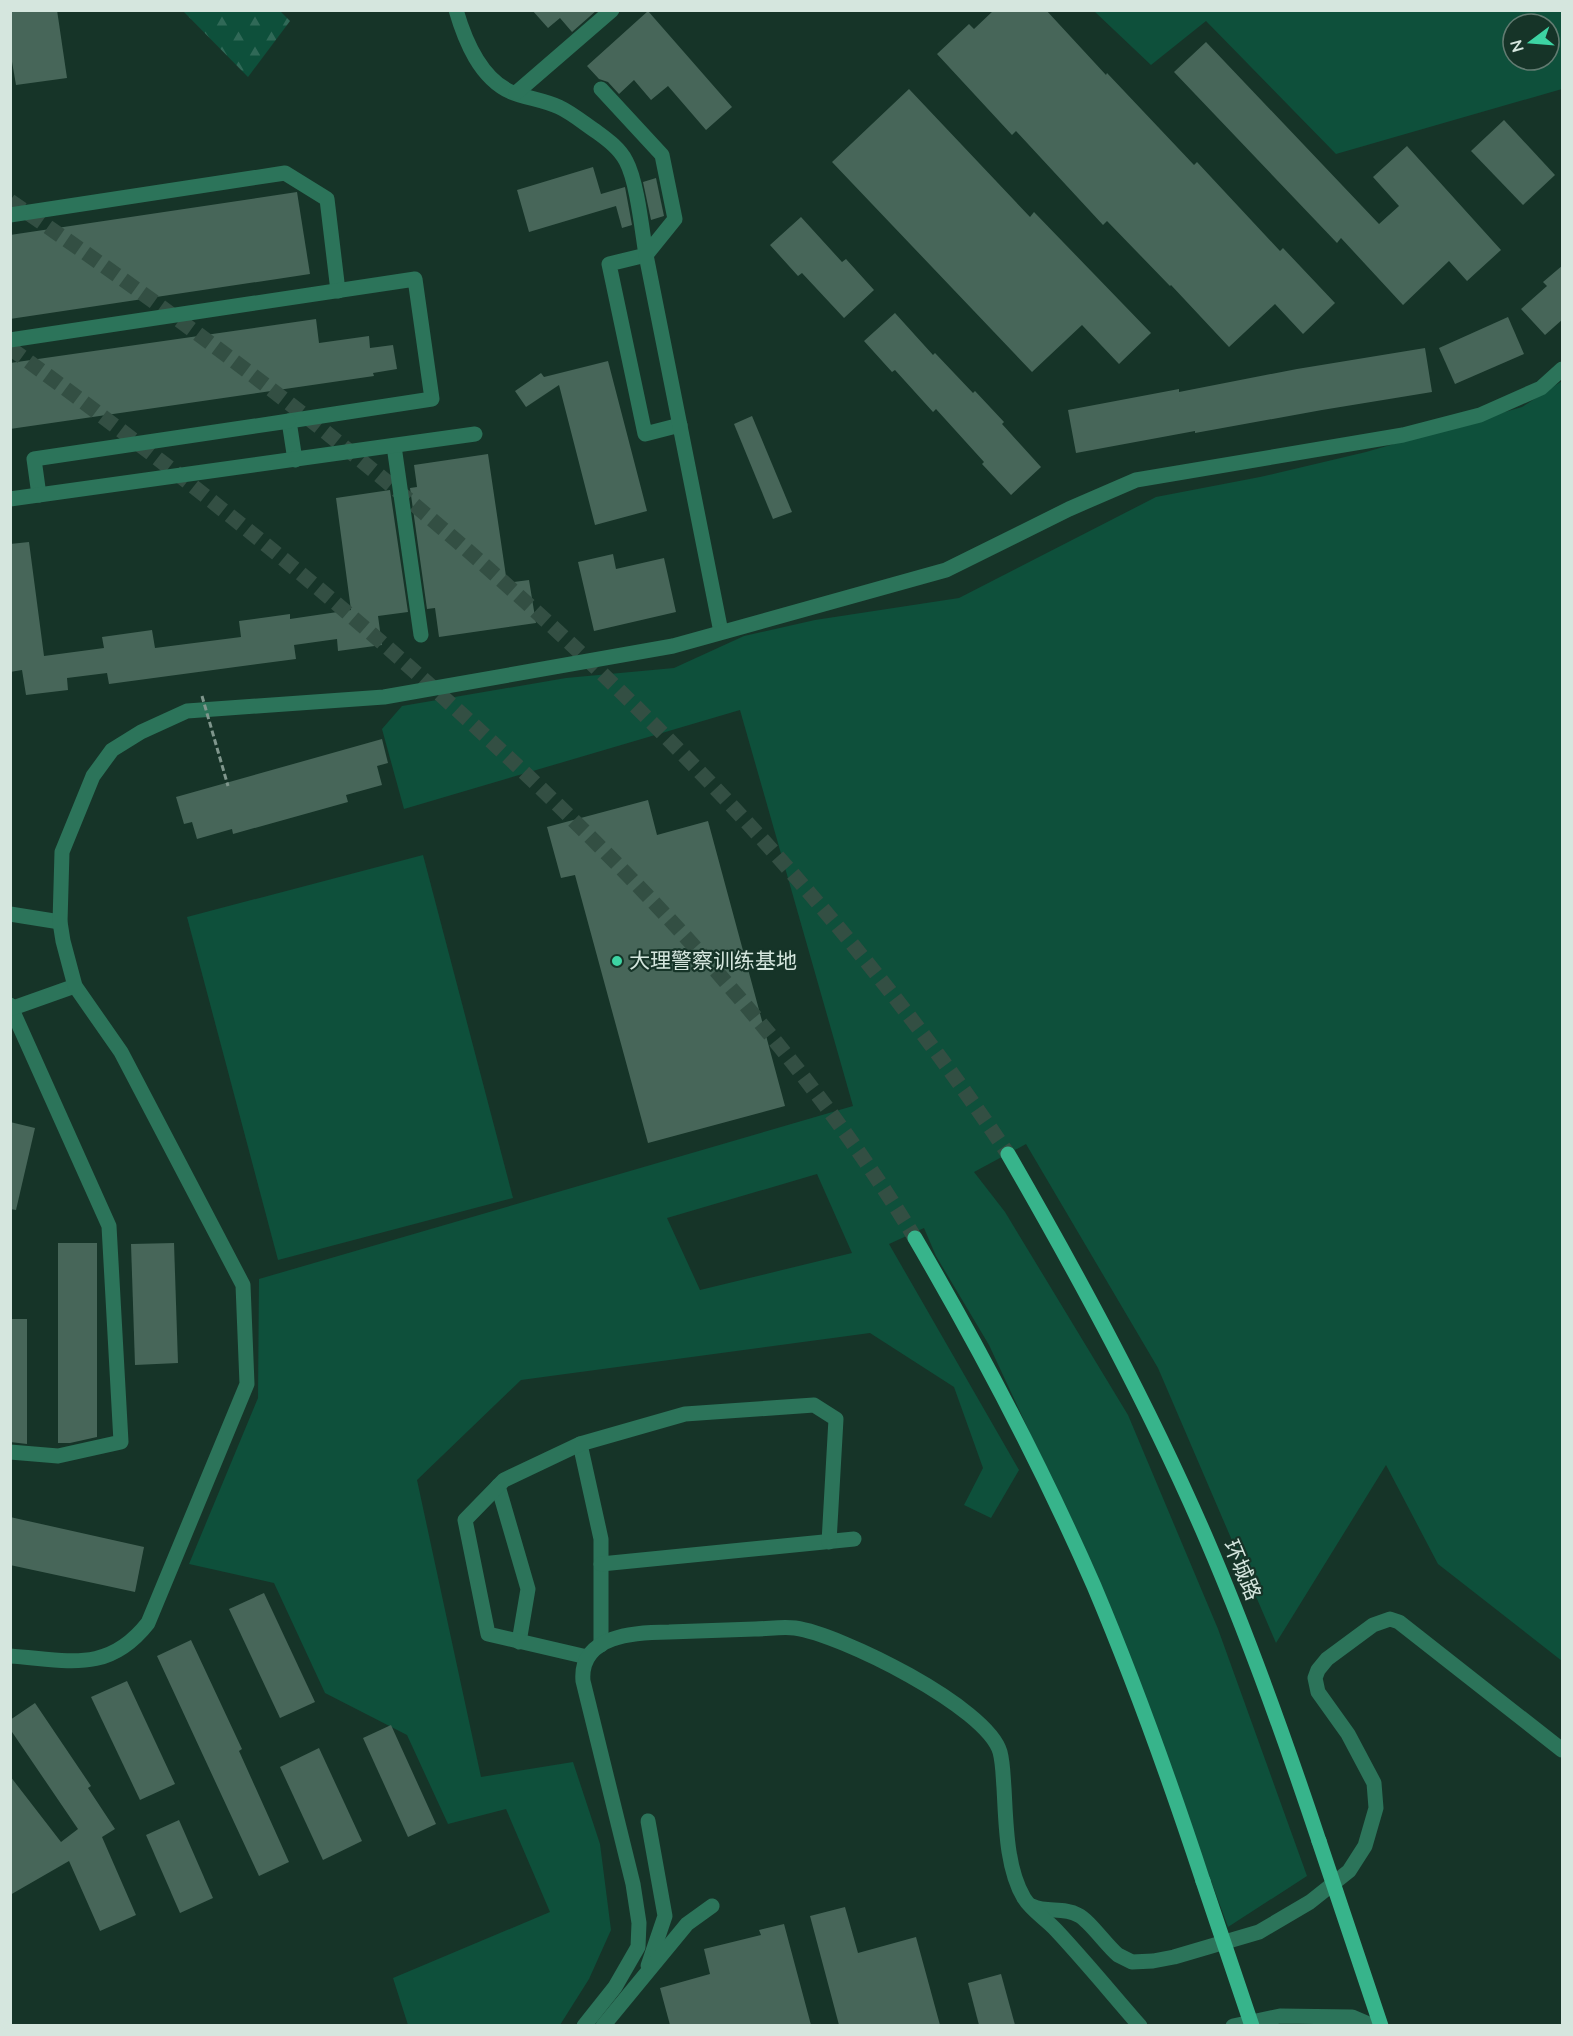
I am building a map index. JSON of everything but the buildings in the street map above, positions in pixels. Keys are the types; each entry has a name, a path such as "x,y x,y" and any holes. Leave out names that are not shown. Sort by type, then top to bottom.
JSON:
{"main road":[{"name":"环城路","path":"1008,1154 1109,1334 1177,1474 1231,1596 1257,1663 1381,2025"},
{"path":"915,1238 1000,1391 1071,1535 1105,1614 1143,1707 1252,2025"}],"street":[{"path":"456,10 467,45 497,83 516,93 559,107 609,141 622,154 630,171 721,632"},
{"path":"516,93 612,10"},
{"path":"601,89 662,155 675,219 646,255 609,264 645,434 680,425"},
{"path":"10,215 285,173 327,199 338,291"},
{"path":"10,340 415,279 432,399 34,459 39,495"},
{"path":"10,1656 93,1660 118,1652 138,1636 148,1623 247,1384 243,1286 121,1052 75,986 63,941 60,922 63,852 93,776 112,750 141,732 187,711 384,697 673,646 946,570 1069,509 1136,480 1403,435 1480,415 1541,388 1563,369"},
{"path":"289,421 295,460"},
{"path":"10,499 475,434"},
{"path":"394,446 421,635"},
{"path":"10,914 60,922"},
{"path":"10,1452 58,1456 121,1442 109,1226 11,1006 75,986"},
{"path":"587,1657 488,1634 465,1520 504,1480 580,1444 685,1414 813,1405 836,1419 829,1542"},
{"path":"580,1444 601,1539 601,1645"},
{"path":"498,1486 528,1589 519,1642"},
{"path":"601,1564 854,1539"},
{"path":"1029,1904 1048,1911 1067,1911 1079,1915 1118,1955 1139,1962 1174,1957 1259,1932 1310,1902 1349,1870 1365,1846 1376,1808 1374,1783 1348,1734 1318,1692 1315,1678 1327,1659 1373,1625 1385,1620 1399,1622 1563,1750"},
{"path":"584,2025 615,1987 638,1947 639,1923 630,1873 583,1681 583,1665 587,1657 601,1645 627,1635 795,1628 839,1641 895,1667 937,1690 982,1726 995,1741 1002,1761 1008,1845 1024,1897 1056,1929 1140,2025"},
{"path":"645,1975 665,1916 648,1821"},
{"path":"603,2025 687,1924 712,1906"},
{"path":"1233,2025 1280,2016 1352,2017 1373,2025"}],"path":[{"path":"202,696 228,786"}],"green space":[{"path":"183,11 280,11 290,21 248,77"},
{"path":"1094,11 1562,11 1562,89 1336,154 1206,21 1151,65"},
{"path":"1562,381 1562,1661 1438,1564 1386,1465 1276,1643 1158,1368 1026,1144 974,1172 1005,1212 1128,1415 1218,1629 1307,1876 1228,1927 1109,1603 989,1345 936,1256 924,1228 889,1244 1019,1470 991,1518 964,1505 983,1468 954,1387 870,1333 521,1380 417,1480 481,1777 573,1762 600,1844 611,1930 589,1979 560,2025 408,2025 393,1978 550,1912 506,1809 448,1824 407,1735 325,1693 274,1583 189,1564 258,1398 259,1279 853,1106 740,710 404,809 382,729 402,706 566,678 674,668 744,636 815,620 959,598 1156,497 1260,477 1366,452 1522,407","holes":["817,1174 852,1253 700,1290 667,1218"]},
{"path":"423,855 513,1198 278,1260 187,917"}],"tunnel":[{"path":"10,201 153,301 292,405 426,515 556,630 680,751 797,878 907,1013 1008,1154"},
{"path":"10,348 145,449 342,608 468,719 583,830 687,939 785,1053 831,1113 915,1238"}],"place":[{"name":"大理警察训练基地","path":"617,961"}]}
